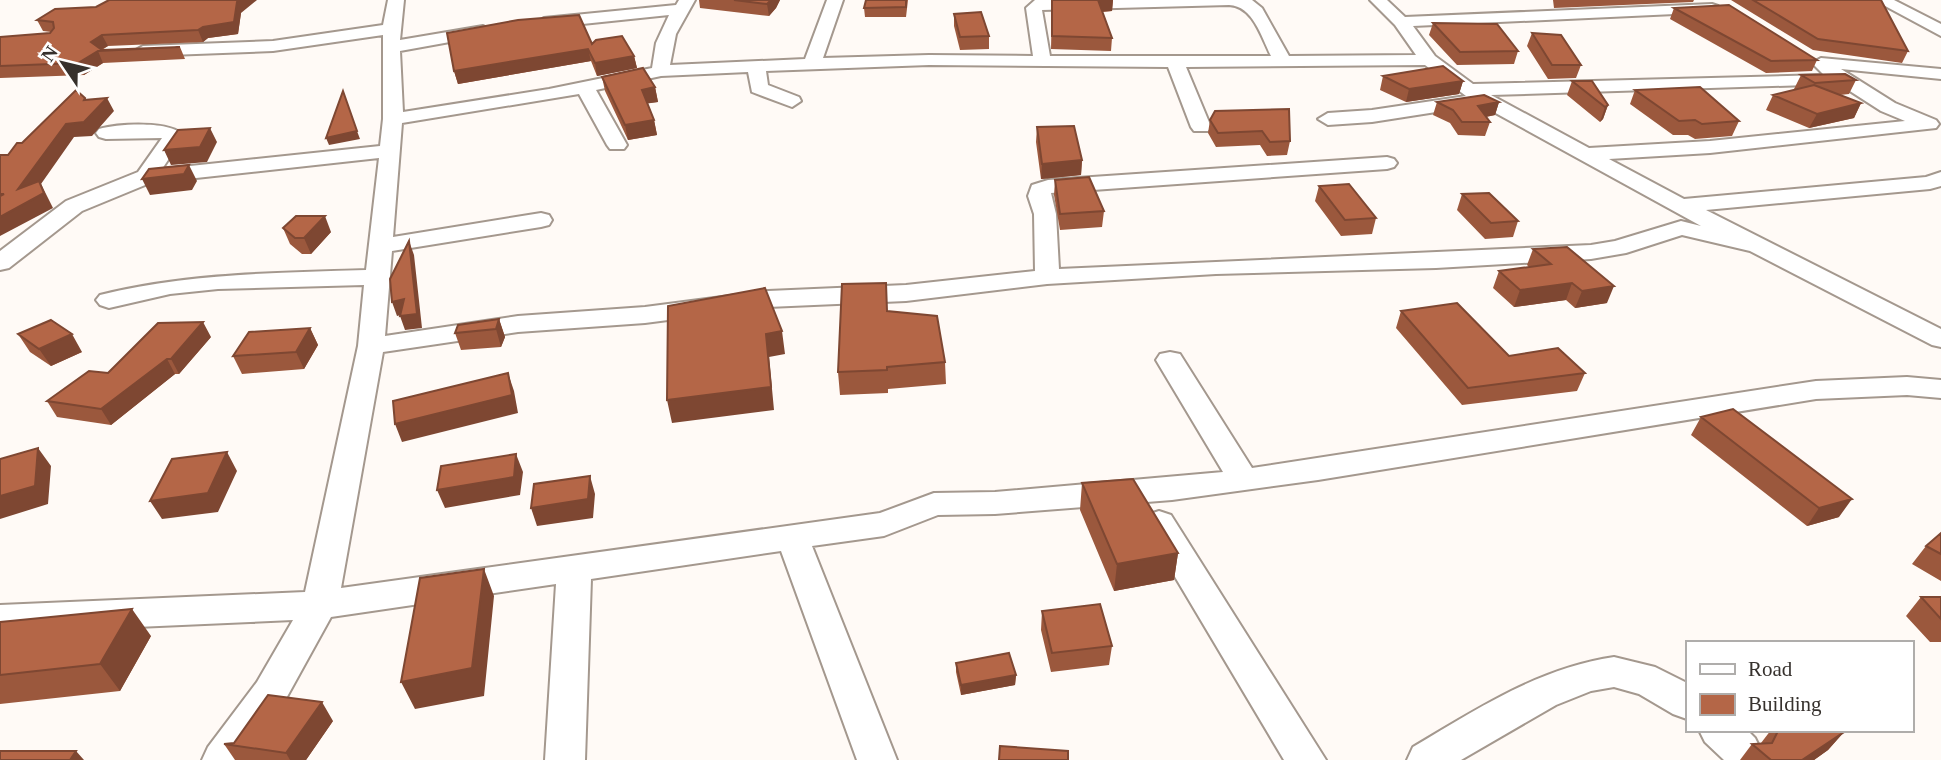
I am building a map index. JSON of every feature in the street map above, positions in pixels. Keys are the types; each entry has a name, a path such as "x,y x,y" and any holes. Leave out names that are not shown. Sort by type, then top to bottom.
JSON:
{"street":[{"path":"222,760 270,693 320,605 371,346 394,119 391,38 396,0"},
{"path":"812,65 835,0"},
{"path":"1042,60 1034,8 1041,3 1222,0 1251,4 1282,59"},
{"path":"1378,0 1401,22 1429,60 1454,81 1477,95 1586,153 1681,214 1751,244 1941,339"},
{"path":"1401,22 1729,8 1716,0"},
{"path":"1882,0 1941,31"},
{"path":"521,25 684,4"},
{"path":"661,71 660,58 684,4"},
{"path":"120,53 273,46 495,29"},
{"path":"1935,126 1888,107 1813,59 1941,74"},
{"path":"394,119 474,108 661,71 1042,60 1429,60"},
{"path":"1175,62 1201,127"},
{"path":"757,67 759,88 792,101"},
{"path":"1328,119 1372,116 1477,95 1844,79"},
{"path":"584,87 617,145"},
{"path":"1586,153 1710,147 1935,126"},
{"path":"106,132 162,131 174,136 146,177"},
{"path":"0,263 74,206 146,177 390,151"},
{"path":"1047,277 1045,214 1039,197 1040,190 1048,187 1387,163"},
{"path":"371,346 518,324 645,315 768,299 906,293 1047,277 1216,267 1436,261 1618,248 1681,214 1930,183 1941,178"},
{"path":"381,246 541,220"},
{"path":"109,300 170,287 218,282 378,277"},
{"path":"1170,360 1243,479"},
{"path":"0,619 320,605 884,524 934,504 995,503 1243,479 1816,390 1907,386 1941,389"},
{"path":"1139,491 1306,760"},
{"path":"792,537 877,760"},
{"path":"565,760 574,569"},
{"path":"1427,760 1509,712 1574,679 1617,672 1644,680 1686,702"}],"building":[{"path":"109,0 239,0 234,22 198,30 102,35 91,42 102,50 180,47 98,51 78,63 0,66 0,37 50,33 54,28 53,22 37,20 55,9 96,7"},
{"path":"734,0 771,0 767,4"},
{"path":"866,0 906,0 906,7 864,8"},
{"path":"1052,0 1098,0 1112,38 1052,36"},
{"path":"1753,0 1881,0 1908,51 1818,39"},
{"path":"1729,5 1817,60 1771,61 1674,8"},
{"path":"981,12 989,36 960,37 954,14"},
{"path":"579,15 592,44 596,40 622,36 634,56 595,63 588,49 454,71 447,33 518,20"},
{"path":"1433,23 1497,24 1518,51 1460,52"},
{"path":"1532,33 1561,35 1581,65 1552,65"},
{"path":"1443,66 1463,81 1409,89 1383,76"},
{"path":"643,68 655,87 642,90 654,120 625,125 602,77"},
{"path":"1845,74 1856,80 1815,83 1801,75"},
{"path":"1572,81 1592,81 1608,105 1605,107"},
{"path":"1814,85 1861,103 1817,114 1773,95"},
{"path":"1700,87 1739,121 1702,124 1695,120 1679,121 1635,90"},
{"path":"76,90 84,100 107,98 84,122 66,124 18,189 39,181 44,193 0,217 0,196 4,194 0,194 0,155 8,155 17,143 22,143"},
{"path":"343,91 357,131 326,138"},
{"path":"1484,95 1499,102 1478,106 1490,122 1462,122 1453,110 1437,102"},
{"path":"1289,109 1290,141 1270,142 1262,131 1218,133 1210,120 1215,111"},
{"path":"1074,126 1082,160 1042,164 1037,127"},
{"path":"210,128 200,147 164,150 178,130"},
{"path":"189,165 184,174 142,179 149,169"},
{"path":"1089,177 1104,211 1060,214 1055,180"},
{"path":"1349,184 1376,218 1345,220 1319,186"},
{"path":"1489,193 1518,221 1491,223 1462,194"},
{"path":"296,216 325,216 304,238 295,238 283,228"},
{"path":"409,241 417,314 400,316 404,299 392,302 390,279"},
{"path":"1567,247 1614,286 1582,291 1572,283 1520,290 1499,271 1551,264 1533,249"},
{"path":"886,283 887,311 937,316 945,362 887,367 887,370 838,372 842,284"},
{"path":"765,288 782,331 766,334 771,387 667,400 668,306"},
{"path":"1457,303 1509,356 1558,348 1585,373 1468,388 1401,311"},
{"path":"499,319 496,329 455,333 458,325"},
{"path":"51,320 72,334 39,349 18,334"},
{"path":"203,322 171,359 167,359 101,409 47,401 89,371 108,373 158,323"},
{"path":"310,328 296,352 233,356 249,332"},
{"path":"508,373 512,395 395,424 393,401"},
{"path":"1733,409 1852,499 1819,508 1701,417"},
{"path":"38,448 35,486 0,496 0,459"},
{"path":"227,452 208,493 150,501 172,459"},
{"path":"516,454 514,477 437,490 441,466"},
{"path":"590,476 588,499 531,508 534,484"},
{"path":"1133,479 1178,553 1117,564 1082,483"},
{"path":"1941,533 1941,554 1926,546"},
{"path":"484,569 472,668 401,682 420,578"},
{"path":"1921,597 1941,597 1941,619"},
{"path":"1100,604 1112,646 1052,653 1042,611"},
{"path":"132,609 100,664 0,675 0,622"},
{"path":"1009,653 1016,675 961,685 956,663"},
{"path":"268,695 322,702 286,753 224,744 234,743"},
{"path":"1844,732 1802,760 1771,760 1752,744 1772,743 1777,733"},
{"path":"1000,746 1068,751 1068,760 999,760"},
{"path":"0,751 76,751 70,760 0,760"}]}
